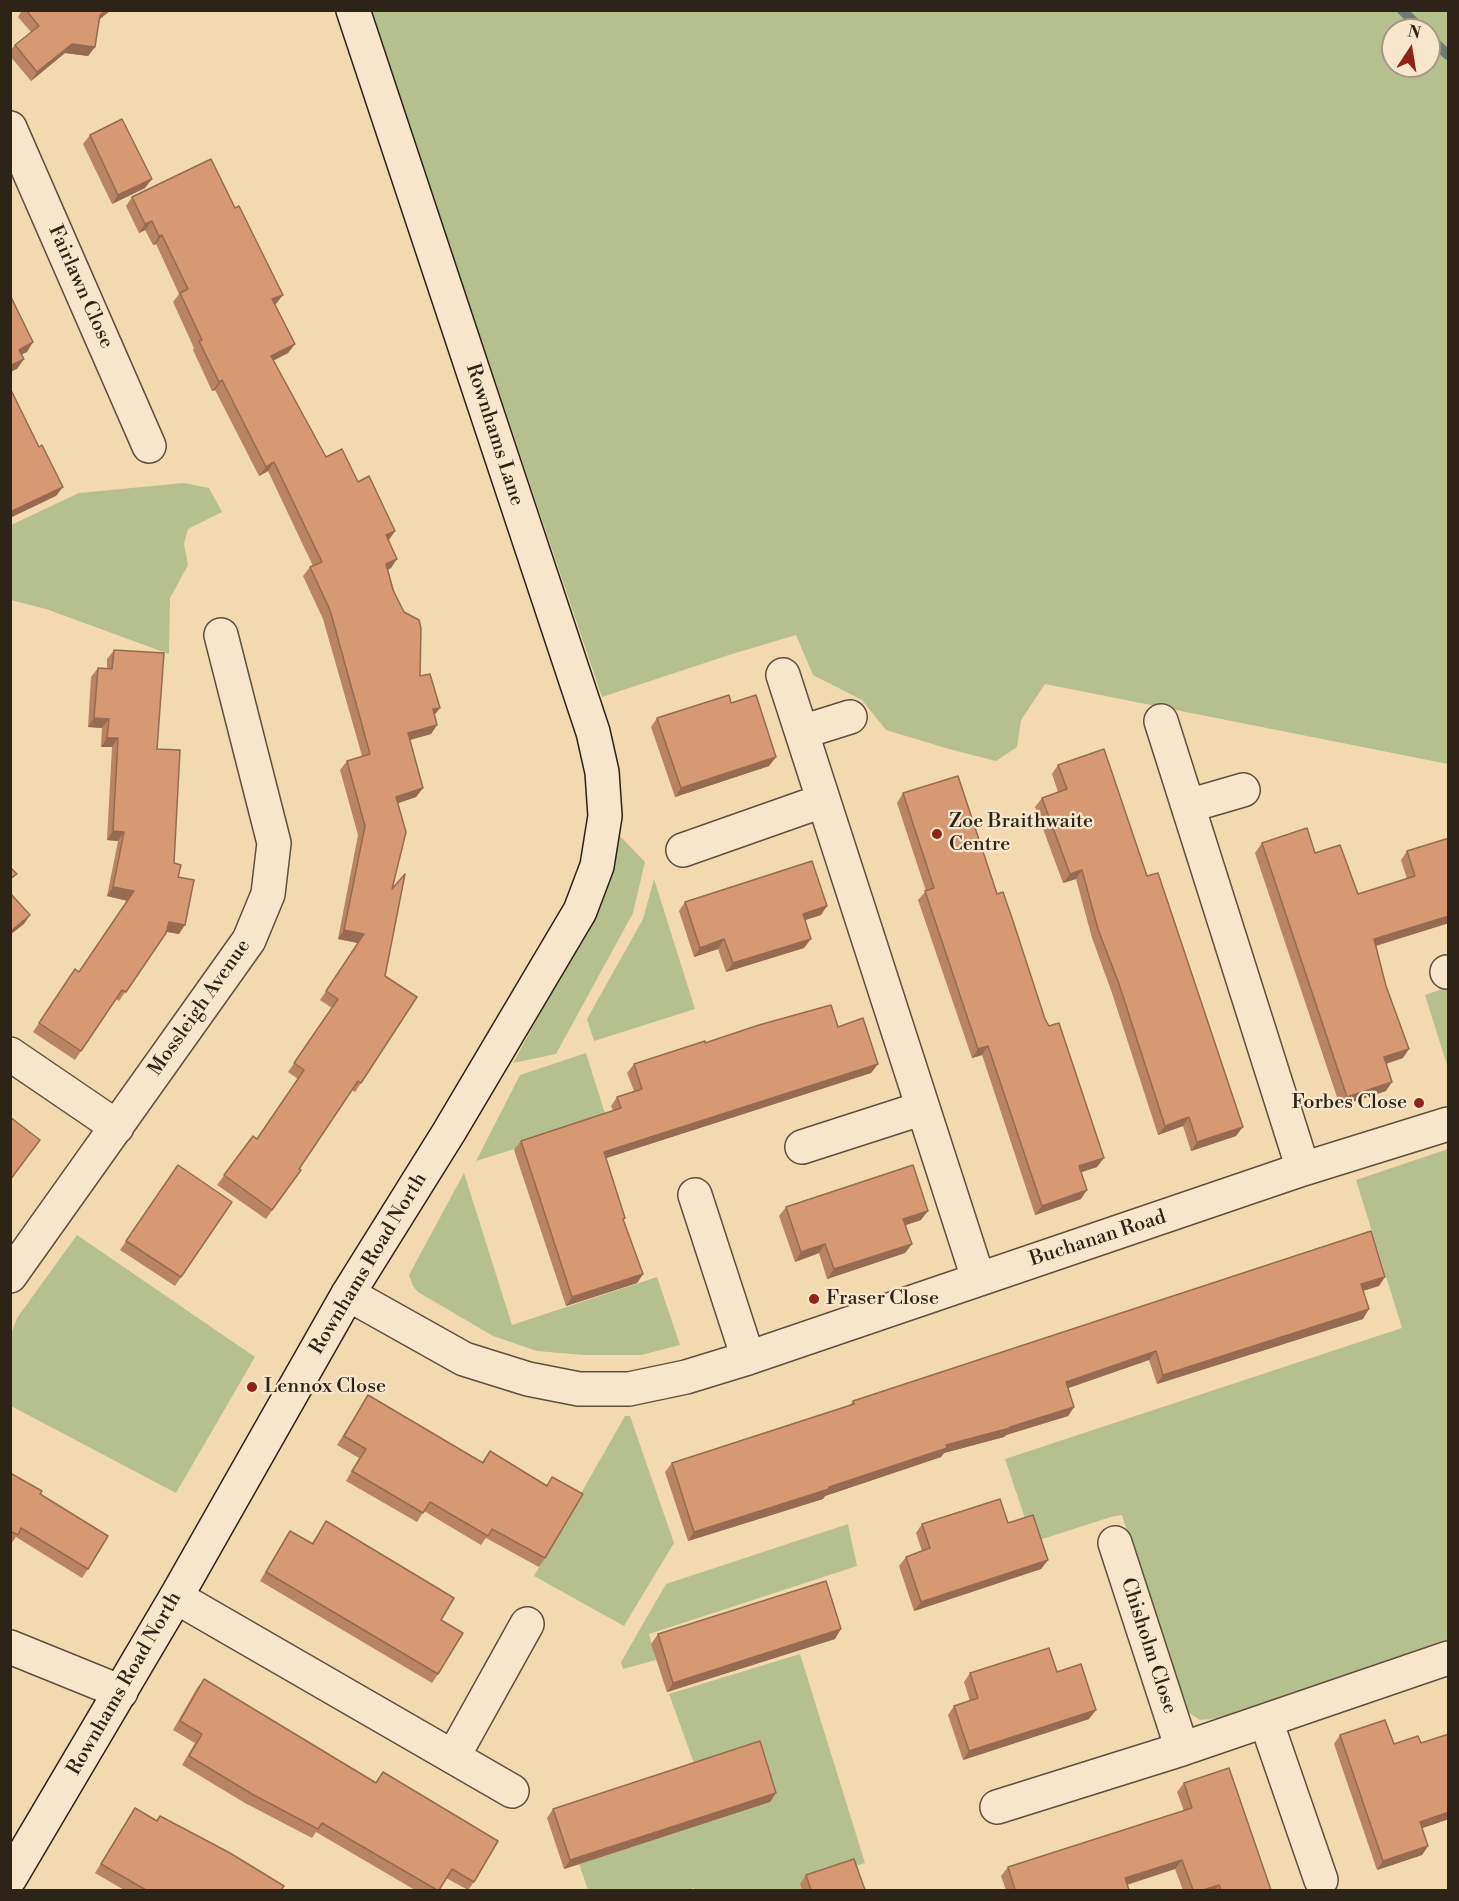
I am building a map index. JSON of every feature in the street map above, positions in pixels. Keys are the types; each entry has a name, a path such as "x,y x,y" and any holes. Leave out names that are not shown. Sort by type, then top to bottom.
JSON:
{"street":[{"name":"Rownhams Lane","path":"353,10 593,732 602,772 605,816 597,866"},
{"name":"Fairlawn Close","path":"10,128 149,446"},
{"name":"Mossleigh Avenue","path":"10,1276 249,940 268,894 274,843 221,635"},
{"path":"783,675 978,1278"},
{"path":"801,732 850,717"},
{"path":"1161,721 1303,1169"},
{"path":"1188,806 1243,790"},
{"path":"683,850 822,801"},
{"name":"Rownhams Road North","path":"10,1878 176,1597 348,1294 449,1132 580,911 597,866"},
{"path":"10,1054 117,1127"},
{"path":"802,1147 923,1108"},
{"name":"Buchanan Road","path":"348,1294 464,1359 528,1378 579,1389 629,1389 686,1377 748,1358 1303,1169 1449,1124"},
{"path":"695,1194 748,1358"},
{"name":"Chisholm Close","path":"1115,1543 1182,1749"},
{"path":"176,1597 513,1791"},
{"path":"453,1757 527,1624"},
{"path":"10,1647 121,1692"},
{"path":"997,1807 1182,1749 1449,1658"},
{"path":"1266,1721 1321,1880"}],"green space":[{"path":"370,11 1448,11 1448,764 1045,684 1021,720 1017,747 996,761 886,730 862,700 813,675 796,635 602,697"},
{"path":"184,483 209,488 222,512 188,529 184,544 188,565 170,598 169,654 46,609 11,600 11,525 79,493"},
{"path":"618,834 645,862 633,913 556,1054 513,1063 601,902"},
{"path":"654,879 695,1009 594,1041 587,1019 643,919"},
{"path":"1448,987 1448,1068 1425,995"},
{"path":"586,1053 607,1120 476,1161 520,1075"},
{"path":"1448,1149 1448,1639 1221,1718 1200,1720 1183,1709 1122,1515 1033,1542 1005,1459 1402,1328 1356,1180"},
{"path":"464,1173 512,1325 657,1277 680,1345 641,1355 583,1355 537,1351 493,1336 418,1292 409,1275"},
{"path":"77,1235 255,1357 176,1493 11,1406 11,1334 17,1318"},
{"path":"625,1416 630,1416 674,1543 624,1626 534,1576"},
{"path":"848,1524 857,1566 649,1634 656,1660 623,1669 621,1662 666,1584"},
{"path":"800,1654 865,1863 800,1884 802,1890 695,1890 694,1888 688,1890 588,1890 579,1864 770,1802 696,1769 669,1694"}],"building":[{"path":"26,10 106,10 100,15 95,47 72,44 37,72 15,45 39,26"},
{"path":"122,119 152,179 118,195 90,135"},
{"path":"211,159 235,208 239,206 283,295 272,299 295,344 271,356 326,457 342,449 358,482 369,476 395,531 386,535 397,559 386,564 393,590 404,612 419,620 421,628 420,676 430,674 440,708 433,709 437,725 408,733 423,788 396,797 406,832 392,889 405,874 385,976 417,997 361,1083 358,1081 299,1169 301,1170 272,1210 224,1175 253,1136 257,1139 304,1070 294,1063 338,999 326,991 364,934 344,930 365,826 347,761 370,754 330,610 310,567 322,562 274,462 266,467 222,380 219,382 199,341 202,340 180,293 188,289 162,235 159,236 152,221 145,224 132,197"},
{"path":"10,295 33,342 19,350 24,359 10,366"},
{"path":"10,388 39,447 42,445 63,487 10,512"},
{"path":"114,650 164,653 157,749 180,750 174,863 181,865 178,877 194,880 185,925 169,922 166,933 126,992 122,990 81,1051 39,1023 75,969 79,972 134,891 113,887 124,832 113,831 118,738 107,738 109,719 94,718 98,668 112,669"},
{"path":"729,695 731,703 756,695 776,757 681,788 657,718"},
{"path":"1104,749 1147,876 1158,873 1243,1127 1197,1142 1189,1117 1165,1126 1119,984 1098,929 1082,870 1070,874 1042,798 1067,789 1058,765"},
{"path":"958,776 997,894 1003,892 1045,1019 1049,1026 1059,1023 1104,1158 1079,1166 1087,1190 1042,1206 988,1046 978,1049 925,891 934,888 903,793"},
{"path":"1307,828 1315,853 1340,845 1358,894 1415,876 1407,851 1449,838 1449,916 1374,939 1386,986 1409,1049 1384,1057 1392,1082 1347,1097 1262,843"},
{"path":"812,861 827,906 803,914 811,939 733,963 724,939 700,948 685,902"},
{"path":"10,867 17,874 10,879"},
{"path":"10,893 30,915 10,932"},
{"path":"831,1005 838,1027 863,1018 878,1064 604,1152 625,1218 623,1219 643,1274 572,1297 521,1141 621,1108 617,1097 642,1089 634,1064"},
{"path":"10,1117 40,1140 10,1180"},
{"path":"178,1165 232,1202 181,1277 126,1241"},
{"path":"913,1165 928,1211 903,1219 912,1244 834,1269 825,1244 801,1252 786,1207"},
{"path":"1371,1231 1385,1277 1361,1284 1369,1309 1163,1375 1156,1351 1066,1382 1074,1407 1010,1428 946,1445 947,1448 829,1487 829,1489 694,1532 672,1463 854,1404 853,1401"},
{"path":"368,1395 483,1463 490,1451 547,1486 552,1477 583,1494 545,1558 492,1529 488,1536 430,1502 423,1513 352,1471 366,1449 344,1436"},
{"path":"10,1473 42,1491 40,1494 108,1536 88,1569 21,1528 18,1535 10,1531"},
{"path":"1000,1499 1008,1523 1033,1515 1048,1560 921,1602 906,1557 930,1548 922,1524"},
{"path":"326,1521 454,1598 441,1620 463,1633 438,1674 266,1572 290,1531 313,1544"},
{"path":"826,1581 841,1629 673,1683 658,1634"},
{"path":"1049,1648 1057,1672 1081,1664 1096,1710 969,1751 954,1706 978,1698 970,1673"},
{"path":"204,1679 376,1783 383,1772 498,1841 474,1882 452,1869 437,1890 322,1823 318,1829 252,1794 189,1756 202,1734 180,1721"},
{"path":"1385,1720 1394,1744 1418,1736 1421,1743 1449,1734 1449,1812 1420,1822 1428,1846 1383,1861 1340,1735"},
{"path":"760,1741 776,1793 570,1860 553,1809"},
{"path":"1229,1768 1271,1890 1221,1890 1219,1885 1203,1890 1193,1890 1182,1860 1125,1878 1129,1890 1015,1890 1008,1867 1192,1808 1184,1783"},
{"path":"135,1808 157,1821 160,1816 230,1853 284,1886 281,1890 146,1890 101,1864"},
{"path":"854,1859 865,1890 811,1890 806,1875"}],"waterway":[{"path":"1402,10 1410,18"},
{"path":"1441,48 1448,55"}],"place":[{"name":"Zoe Braithwaite Centre","path":"937,834"},
{"name":"Forbes Close","path":"1419,1103"},
{"name":"Fraser Close","path":"814,1299"},
{"name":"Lennox Close","path":"252,1387"}]}
